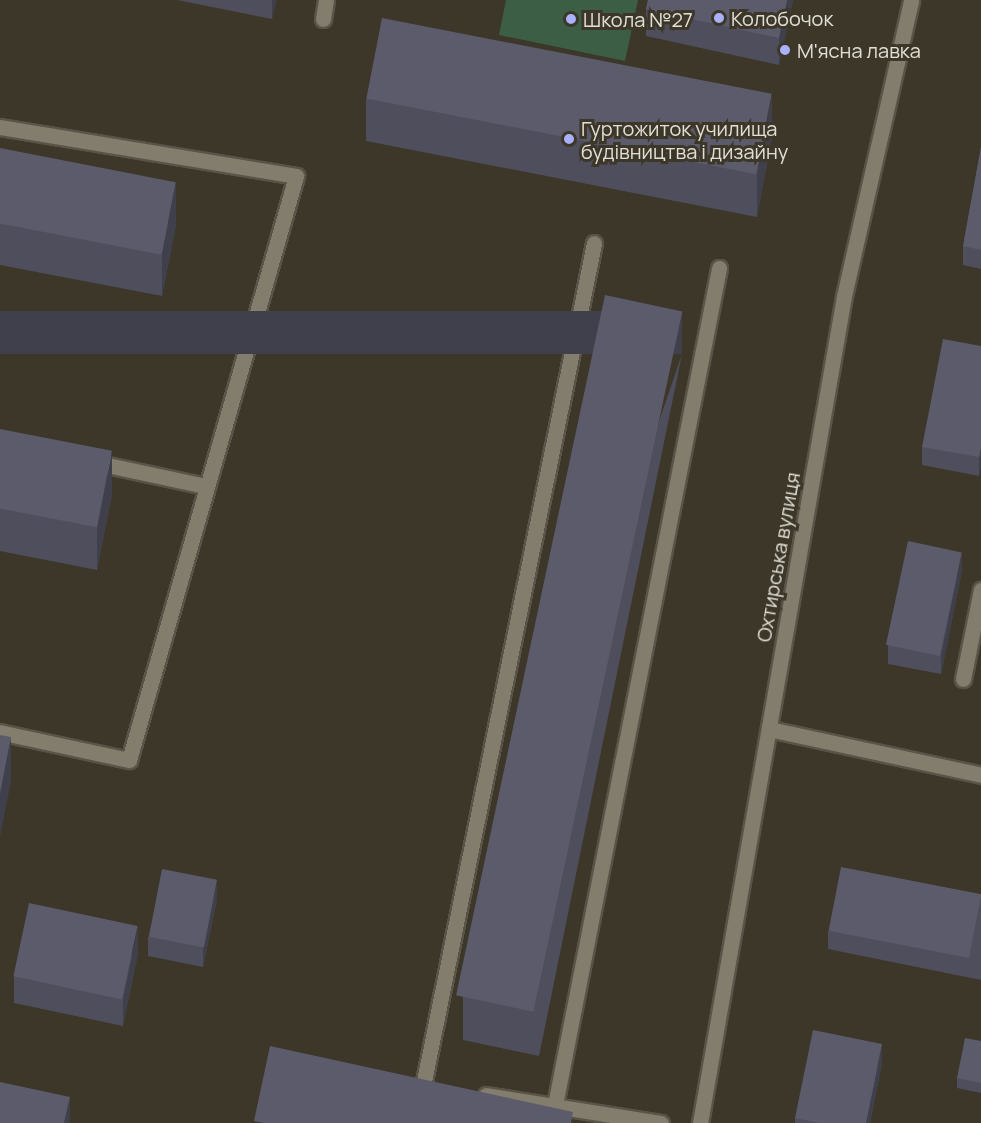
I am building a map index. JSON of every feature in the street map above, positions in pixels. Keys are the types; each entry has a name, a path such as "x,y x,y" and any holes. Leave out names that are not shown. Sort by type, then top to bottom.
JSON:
{"street":[{"path":"323,19 326,0"},
{"name":"Охтирська вулиця","path":"700,1123 844,296 911,0"},
{"path":"0,127 296,176 205,486 129,760 0,732"},
{"path":"423,1086 594,243"},
{"path":"555,1105 719,268"},
{"path":"80,459 205,486"},
{"path":"963,678 981,590"},
{"path":"769,729 981,775"},
{"path":"401,1081 445,1089"},
{"path":"467,1092 661,1123"}],"green space":[{"name":"Школа №27","path":"506,0 638,0 625,61 499,35"}],"building":[{"path":"648,0 787,0 779,38 646,9"},
{"path":"382,18 772,94 756,174 366,98"},
{"path":"981,147 981,250 963,246"},
{"path":"0,148 176,182 162,255 0,223"},
{"path":"605,295 682,311 533,1012 456,995"},
{"path":"943,339 981,346 981,447 979,457 922,447"},
{"path":"0,429 112,451 97,527 0,508"},
{"path":"908,541 962,552 940,656 886,645"},
{"path":"0,735 11,737 0,794"},
{"path":"841,867 981,894 969,958 829,931"},
{"path":"162,869 217,880 204,947 149,937"},
{"path":"29,903 138,926 122,999 13,976"},
{"path":"813,1030 882,1044 866,1123 819,1123 795,1118"},
{"path":"965,1038 981,1041 981,1083 957,1078"},
{"path":"270,1046 573,1112 571,1123 264,1123 254,1121"},
{"path":"0,1082 70,1097 64,1123 0,1123"}],"place":[{"name":"Колобочок","path":"719,18"},
{"name":"Школа №27","path":"571,19"},
{"name":"М'ясна лавка","path":"785,50"},
{"name":"Гуртожиток училища будівництва і дизайну","path":"569,139"}]}
